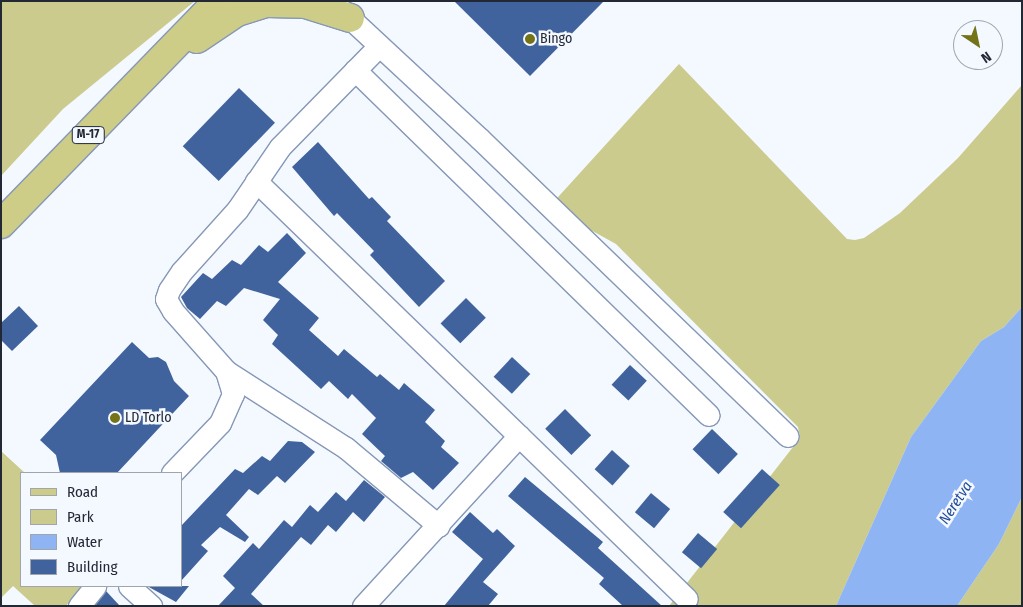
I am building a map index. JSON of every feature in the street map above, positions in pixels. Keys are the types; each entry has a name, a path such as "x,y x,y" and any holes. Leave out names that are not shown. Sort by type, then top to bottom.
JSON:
{"main road":[{"name":"M-17","path":"1,224 218,1"},
{"path":"160,61 238,12 266,3 341,7"}],"street":[{"path":"341,7 379,46 788,436"},
{"path":"173,472 220,424 230,406 232,385 226,371 166,299 182,271 219,232 280,147 379,46"},
{"path":"355,70 708,416"},
{"path":"256,181 687,599"},
{"path":"226,371 346,448 439,526"},
{"path":"363,606 439,526 519,436"},
{"path":"79,606 94,587"},
{"path":"130,587 150,606"}],"green space":[{"path":"1,1 195,1 63,109 1,176"},
{"path":"679,64 847,239 855,240 864,238 900,213 958,158 1022,85 1022,307 1004,327 981,341 911,437 836,606 669,606 800,438 798,427 616,244 549,207"},
{"path":"1,451 24,472 20,472 20,587 82,587 66,606 35,606 13,586 1,598"},
{"path":"1022,497 1022,606 957,606 999,544"}],"water":[{"name":"Neretva","path":"1022,307 1022,497 999,544 957,606 836,606 911,437 981,341 1004,327"}],"building":[{"name":"Bingo","path":"454,1 604,1 530,76"},
{"path":"239,88 275,123 219,181 183,146"},
{"path":"318,142 369,199 372,197 391,217 387,221 445,281 419,307 370,255 374,251 337,213 334,216 292,167"},
{"path":"287,233 306,253 278,282 319,318 309,330 338,356 344,349 377,377 380,374 399,390 404,383 435,410 425,422 445,441 441,447 459,463 433,490 413,472 401,478 381,461 385,456 362,434 376,418 352,394 348,399 329,381 321,389 272,344 278,335 263,320 280,299 244,288 226,306 217,301 200,319 187,308 181,297 203,273 212,279 232,260 241,265 259,245 268,252"},
{"path":"466,298 486,318 460,343 441,323"},
{"path":"19,306 38,326 12,351 1,340 1,323"},
{"name":"LD Torlo","path":"132,342 149,358 158,357 166,362 174,381 189,396 118,472 60,472 56,455 40,440"},
{"path":"512,357 530,374 512,394 494,377"},
{"path":"630,365 647,381 628,400 612,385"},
{"path":"565,409 591,435 571,455 545,429"},
{"path":"712,429 738,454 718,474 693,449"},
{"path":"288,441 302,442 315,452 285,483 277,476 258,495 249,489 226,515 249,537 245,542 220,527 201,545 208,551 182,580 182,525 235,469 243,473 262,456 270,461"},
{"path":"612,450 630,466 612,485 595,469"},
{"path":"762,469 780,485 741,528 723,512"},
{"path":"525,477 603,542 598,548 662,606 623,606 599,584 604,578 508,496"},
{"path":"364,480 385,497 364,522 353,512 336,532 328,525 311,545 301,537 251,594 264,606 218,606 235,588 223,576 253,543 259,549 284,520 292,527 310,505 318,512 336,492 346,501"},
{"path":"651,493 670,509 654,528 635,512"},
{"path":"470,512 493,533 497,529 515,546 483,582 498,594 488,606 444,606 483,559 452,532"},
{"path":"698,533 717,549 701,568 682,552"},
{"path":"189,586 176,602 149,587"},
{"path":"106,591 120,606 95,606"}],"place":[{"name":"Bingo","path":"530,39"},
{"name":"LD Torlo","path":"115,418"}]}
